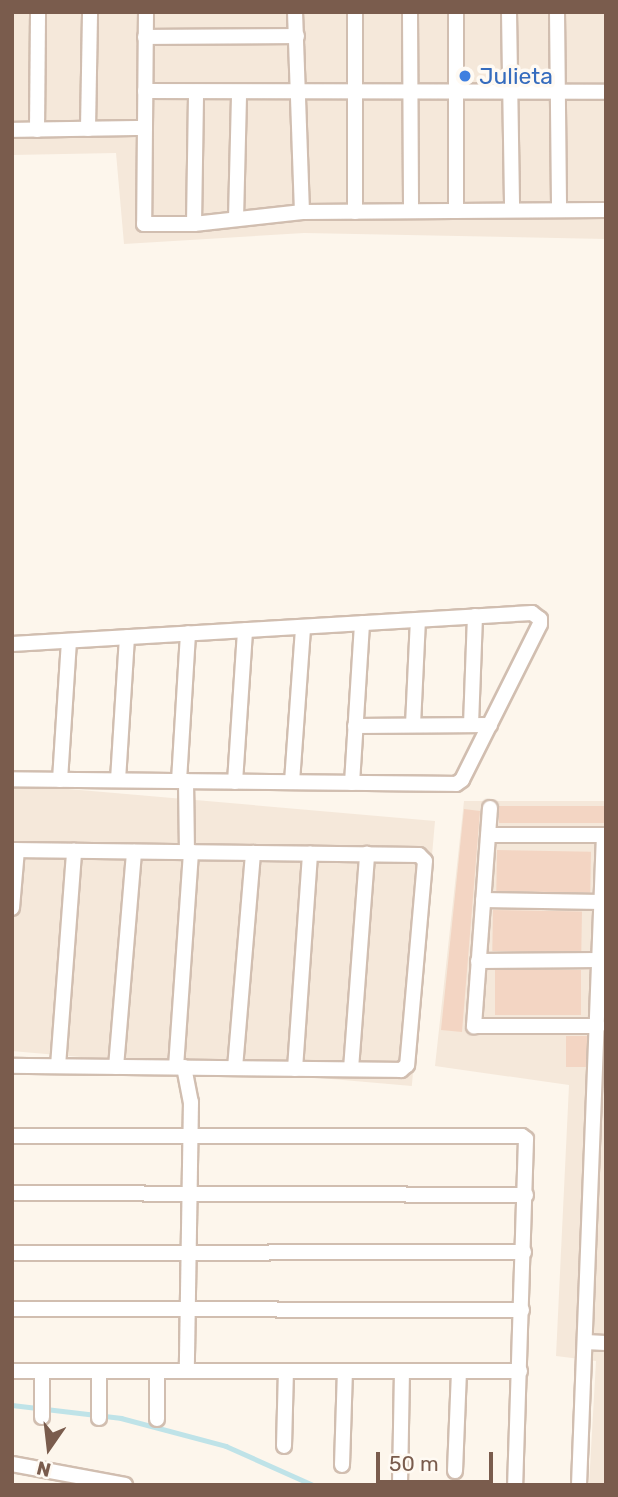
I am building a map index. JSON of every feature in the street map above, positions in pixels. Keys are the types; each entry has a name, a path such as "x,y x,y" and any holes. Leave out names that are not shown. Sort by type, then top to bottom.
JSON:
{"street":[{"path":"37,130 38,12"},
{"path":"88,129 90,12"},
{"path":"146,12 144,223 194,224 302,212 606,209"},
{"path":"295,12 302,212"},
{"path":"355,12 355,212"},
{"path":"410,12 411,211"},
{"path":"456,12 456,211"},
{"path":"509,12 512,211"},
{"path":"557,12 559,210"},
{"path":"145,37 297,36"},
{"path":"145,92 606,92"},
{"path":"194,224 196,93"},
{"path":"236,219 239,93"},
{"path":"12,130 145,128"},
{"path":"12,644 532,613 540,618 539,630 459,783 12,779"},
{"path":"471,725 475,617"},
{"path":"413,725 418,620"},
{"path":"352,783 362,623"},
{"path":"292,782 303,627"},
{"path":"236,782 245,630"},
{"path":"187,634 183,781 189,852 180,1067 191,1102 187,1371"},
{"path":"118,780 127,637"},
{"path":"60,780 68,641"},
{"path":"355,726 490,725"},
{"path":"490,808 474,1026 598,1027"},
{"path":"490,835 605,835 598,1027 601,1083 579,1485"},
{"path":"12,908 15,850 419,855 425,861 407,1065 401,1070 12,1066"},
{"path":"58,1066 74,851"},
{"path":"116,1067 134,852"},
{"path":"235,1068 253,853"},
{"path":"295,1069 310,853"},
{"path":"351,1069 367,854"},
{"path":"483,900 602,902"},
{"path":"478,961 600,960"},
{"path":"12,1136 522,1136 528,1142 515,1485"},
{"path":"12,1193 526,1195"},
{"path":"12,1253 524,1252"},
{"path":"12,1310 522,1310"},
{"path":"585,1342 606,1343"},
{"path":"12,1371 520,1371"},
{"path":"42,1371 42,1417"},
{"path":"99,1371 99,1418"},
{"path":"157,1371 157,1419"},
{"path":"284,1446 286,1371"},
{"path":"342,1465 345,1371"},
{"path":"400,1485 402,1371"},
{"path":"455,1471 459,1371"},
{"path":"12,1464 125,1485"}],"shaded area":[{"path":"12,12 606,12 606,239 304,233 124,244 116,153 12,155"},
{"path":"14,784 435,821 412,1086 12,1051"},
{"path":"464,801 606,801 606,1485 589,1485 596,1361 556,1356 569,1085 435,1066"}],"building":[{"path":"499,806 606,806 606,823 499,823"},
{"path":"464,809 480,811 462,1032 441,1030"},
{"path":"497,850 591,852 590,893 496,891"},
{"path":"493,910 582,912 581,953 492,951"},
{"path":"495,970 581,970 581,1015 495,1015"},
{"path":"566,1036 587,1036 587,1067 566,1067"}],"waterway":[{"path":"12,1405 121,1418 226,1446 313,1485"}],"place":[{"name":"Julieta","path":"465,76"}]}
